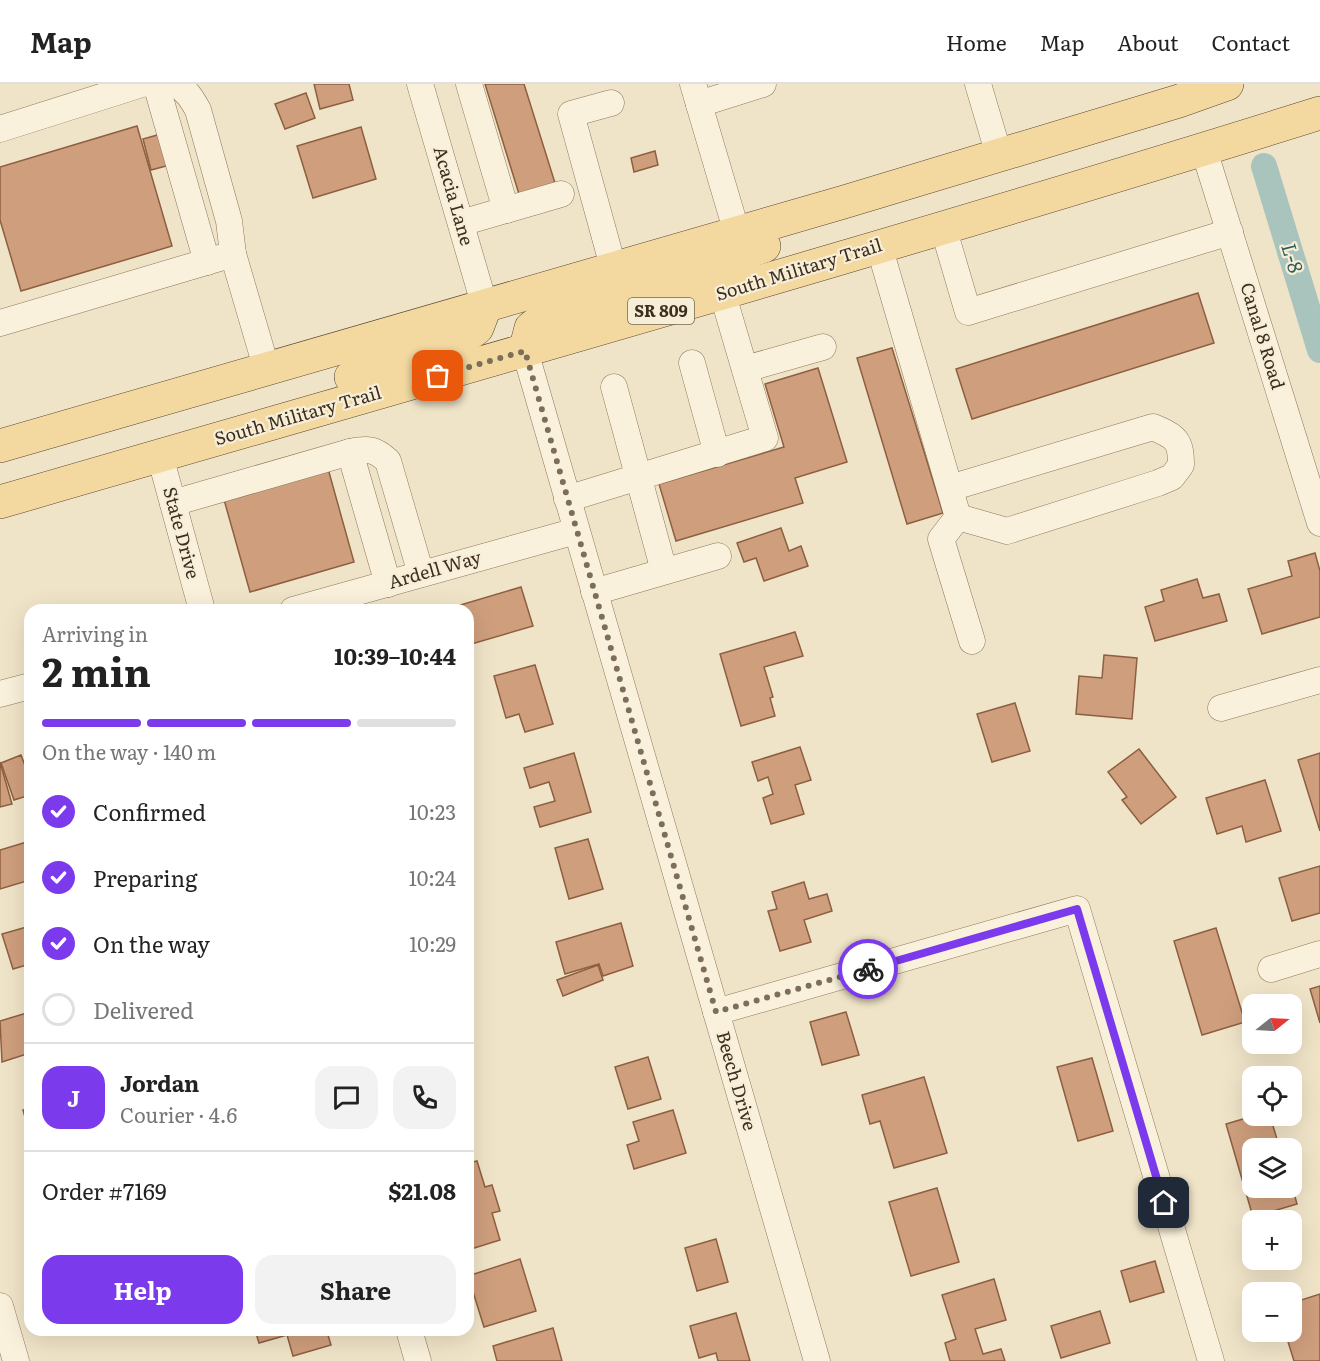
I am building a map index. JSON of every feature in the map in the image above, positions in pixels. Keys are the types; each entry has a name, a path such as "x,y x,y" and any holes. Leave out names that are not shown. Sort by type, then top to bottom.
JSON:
{"main road":[{"path":"0,446 485,308 844,202 999,155 1176,92 1227,84"},
{"name":"South Military Trail","path":"0,502 525,351 1204,150 1320,113"},
{"path":"525,351 531,327 548,315 726,260 795,234 844,202"},
{"path":"199,444 269,402 449,348 477,328 485,308"}],"street":[{"path":"0,129 142,84"},
{"path":"156,84 207,262"},
{"path":"176,84 184,89 198,110 229,221 233,254 267,370"},
{"name":"Acacia Lane","path":"420,84 485,308"},
{"path":"469,84 506,210"},
{"path":"737,233 696,94 763,84"},
{"path":"978,84 999,155"},
{"path":"611,103 572,114 614,270"},
{"name":"Canal 8 Road","path":"1204,150 1320,523"},
{"path":"460,223 561,194"},
{"path":"943,227 968,312 1230,232"},
{"path":"879,246 958,517"},
{"path":"0,323 233,254"},
{"path":"567,498 765,438 722,292"},
{"path":"745,369 823,347"},
{"name":"Beech Drive","path":"525,351 817,1361"},
{"path":"692,363 717,454"},
{"path":"614,387 664,571"},
{"path":"950,488 1153,427 1172,435 1181,448 1181,465 1172,477 1007,531 958,517"},
{"path":"173,503 350,452 377,451 388,461 421,574"},
{"path":"350,452 388,584"},
{"name":"State Drive","path":"160,456 200,604"},
{"path":"958,517 941,539 972,641"},
{"name":"Ardell Way","path":"315,604 576,531"},
{"path":"594,592 718,556"},
{"path":"1221,708 1320,680"},
{"path":"0,694 24,688"},
{"path":"716,1012 1077,909 1211,1361"},
{"path":"1271,969 1320,954"},
{"path":"0,1306 16,1361"},
{"path":"411,1336 418,1361"}],"building":[{"path":"314,84 349,84 353,100 320,109"},
{"path":"485,84 524,84 555,183 519,194"},
{"path":"306,93 315,118 285,129 275,104"},
{"path":"137,126 172,246 21,291 0,220 0,167"},
{"path":"361,127 376,179 313,198 297,146"},
{"path":"161,134 170,165 151,170 143,139"},
{"path":"655,151 658,165 634,172 631,158"},
{"path":"1198,293 1214,343 972,419 956,369"},
{"path":"892,348 943,513 907,524 857,358"},
{"path":"818,368 847,462 795,478 803,503 676,541 659,484 784,447 765,384"},
{"path":"327,465 354,562 250,592 223,496"},
{"path":"781,528 789,551 801,546 808,566 764,581 756,558 744,562 737,543"},
{"path":"1315,553 1320,571 1320,617 1262,634 1248,589 1292,576 1288,561"},
{"path":"1197,579 1203,598 1219,594 1227,621 1155,641 1145,607 1164,601 1161,590"},
{"path":"521,587 533,626 474,643 474,604 464,604"},
{"path":"795,632 803,656 764,667 773,697 770,698 775,716 741,726 720,654"},
{"path":"1104,655 1137,658 1132,719 1076,714 1079,676 1102,678"},
{"path":"535,665 553,724 525,732 519,714 506,718 494,676"},
{"path":"1015,703 1030,751 992,762 977,714"},
{"path":"800,747 811,780 795,785 804,814 771,824 763,798 773,794 768,777 758,781 752,762"},
{"path":"1139,749 1176,797 1141,824 1122,800 1127,797 1108,772"},
{"path":"574,753 591,812 540,827 534,807 555,801 549,782 530,788 524,768"},
{"path":"1320,753 1320,831 1298,760"},
{"path":"21,755 24,763 24,797 14,800 1,763"},
{"path":"0,762 12,804 0,807"},
{"path":"1265,780 1281,831 1246,842 1242,826 1217,834 1206,798"},
{"path":"588,839 603,889 569,899 555,848"},
{"path":"24,843 24,882 0,889 0,850"},
{"path":"1320,866 1320,913 1292,921 1279,878"},
{"path":"804,882 809,899 827,894 832,911 804,920 811,942 780,951 768,911 777,909 772,892"},
{"path":"621,923 633,966 603,976 599,964 565,974 556,942"},
{"path":"24,928 24,966 13,969 2,934"},
{"path":"1216,928 1242,1012 1242,1023 1202,1035 1174,941"},
{"path":"598,965 603,980 563,996 557,980"},
{"path":"1320,986 1320,1023 1310,989"},
{"path":"846,1012 859,1055 822,1065 810,1022"},
{"path":"24,1014 24,1055 2,1062 0,1021"},
{"path":"648,1057 661,1099 628,1109 615,1067"},
{"path":"1092,1058 1113,1131 1078,1141 1057,1067"},
{"path":"924,1077 947,1153 894,1168 880,1121 870,1124 862,1095"},
{"path":"673,1110 686,1153 634,1169 627,1145 639,1141 633,1122"},
{"path":"1242,1119 1242,1126 1273,1126 1277,1138 1242,1138 1242,1179 1226,1124"},
{"path":"477,1161 485,1187 492,1185 500,1211 492,1213 500,1240 474,1248 474,1162"},
{"path":"937,1188 959,1262 911,1276 889,1202"},
{"path":"1247,1198 1295,1198 1297,1204 1277,1210 1251,1210"},
{"path":"716,1239 728,1282 697,1291 685,1248"},
{"path":"520,1259 536,1311 484,1327 474,1295 474,1274"},
{"path":"1155,1261 1164,1292 1130,1302 1121,1271"},
{"path":"994,1279 1006,1320 975,1329 983,1354 1001,1349 1005,1361 950,1361 945,1343 956,1339 942,1295"},
{"path":"1320,1294 1320,1361 1294,1361 1288,1342 1302,1342 1302,1300"},
{"path":"1100,1311 1110,1343 1061,1358 1051,1326"},
{"path":"736,1313 750,1361 718,1361 716,1353 699,1358 690,1326"},
{"path":"553,1328 562,1361 497,1361 493,1346"},
{"path":"257,1336 284,1336 259,1343"},
{"path":"287,1336 328,1336 331,1345 293,1356"}],"waterway":[{"name":"L-8","path":"1264,166 1320,350"}],"way so far":[{"path":"438,376 525,351 716,1012 868,969"}],"route":[{"path":"868,969 1077,909 1164,1203"}]}
